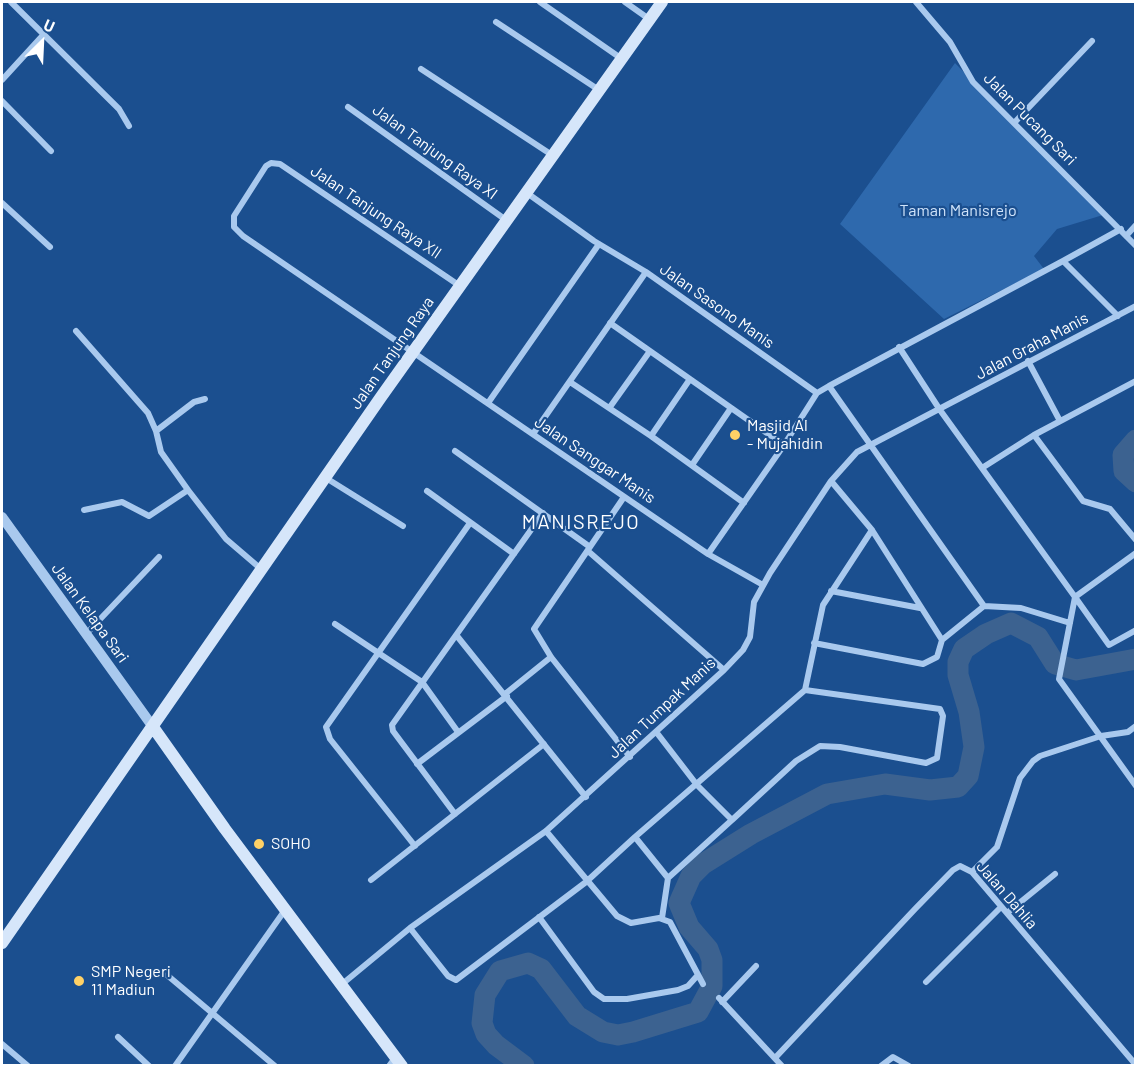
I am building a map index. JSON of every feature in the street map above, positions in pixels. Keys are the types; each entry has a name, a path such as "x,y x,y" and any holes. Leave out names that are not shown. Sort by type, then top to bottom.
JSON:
{"main road":[{"name":"Jalan Tanjung Raya","path":"2,943 506,220 662,2"},
{"path":"153,727 395,1063"}],"street":[{"path":"11,2 119,109 129,126"},
{"path":"540,2 622,58"},
{"path":"625,2 649,19"},
{"name":"Jalan Pucang Sari","path":"916,2 950,42 973,82 1136,246"},
{"path":"922,8 928,2"},
{"path":"496,22 599,90"},
{"path":"2,80 44,34"},
{"path":"1014,123 1092,41"},
{"path":"421,69 553,156"},
{"path":"2,101 51,151"},
{"name":"Jalan Tanjung Raya XI","path":"348,107 506,220"},
{"name":"Jalan Tanjung Raya XII","path":"276,163 460,286"},
{"name":"Jalan Sanggar Manis","path":"276,163 263,170 234,216 234,227 708,554 763,585"},
{"name":"Jalan Sasono Manis","path":"526,193 599,244 646,272 817,393"},
{"path":"2,202 50,247"},
{"path":"1126,236 1136,225"},
{"path":"708,554 784,445 817,393 1120,229"},
{"path":"488,403 599,244"},
{"path":"1063,261 1118,316"},
{"path":"533,434 646,272"},
{"name":"Jalan Graha Manis","path":"940,410 1136,306"},
{"path":"610,323 784,445"},
{"path":"76,331 147,413 156,431 161,452 226,539 262,570"},
{"path":"899,347 940,410 1109,645 1136,630"},
{"path":"610,407 650,351"},
{"path":"1029,361 1060,421"},
{"path":"651,436 690,379"},
{"path":"982,468 1034,435 1136,381"},
{"path":"570,382 610,407 744,503"},
{"path":"829,386 984,606"},
{"path":"156,431 194,402 205,399"},
{"path":"692,465 731,408"},
{"name":"Jalan Tumpak Manis","path":"341,985 410,928 546,831 657,734 724,670 743,650 750,637 754,602 763,585 844,464 870,445 940,410"},
{"path":"1034,435 1083,501 1110,509 1136,540"},
{"path":"455,451 543,513 589,549 724,670"},
{"path":"326,478 402,526"},
{"path":"831,481 872,530 942,640"},
{"path":"84,510 122,502 149,516 188,490"},
{"path":"427,491 514,554"},
{"path":"624,497 535,626 537,635 551,657 630,757"},
{"path":"455,814 393,731 392,725 543,513"},
{"name":"Jalan Kelapa Sari","path":"2,517 153,727"},
{"path":"415,846 330,739 326,727 470,523"},
{"path":"410,928 454,981 586,882 805,690 823,605 872,530"},
{"path":"1136,553 1075,597 1059,679 1136,786"},
{"path":"87,633 159,557"},
{"path":"831,591 920,608"},
{"path":"814,643 923,664 937,657 942,640 984,606 1021,608 1070,623"},
{"path":"334,624 422,682 458,732"},
{"path":"457,636 586,796"},
{"path":"417,764 551,657"},
{"path":"662,918 668,878 796,761 820,746 840,747 926,763 937,758 943,716 940,709 805,690"},
{"path":"972,872 997,847 1020,778 1033,761 1040,756 1101,736 1128,732 1136,726"},
{"path":"657,734 697,785 732,820 734,819"},
{"path":"371,880 544,744"},
{"path":"546,831 586,882 623,920 643,923 662,918 670,922 703,984"},
{"path":"635,837 668,878"},
{"name":"Jalan Dahlia","path":"775,1058 953,870 966,867 1136,1065"},
{"path":"1007,914 1055,874"},
{"path":"926,982 1001,907"},
{"path":"175,1065 285,910"},
{"path":"539,917 594,992 604,999 627,999 678,990 688,986 697,976"},
{"path":"756,966 721,1000 782,1065"},
{"path":"167,975 275,1065"},
{"path":"118,1037 149,1065"},
{"path":"2,1044 28,1065"},
{"path":"881,1065 893,1057 909,1065"}],"green space":[{"name":"Taman Manisrejo","path":"955,63 1103,215 1057,229 1034,256 1044,269 944,319 840,224"}],"waterway":[{"path":"1136,440 1123,455 1124,471 1136,482"},
{"path":"524,1066 496,1045 486,1034 482,1023 485,995 500,971 528,963 541,969 577,1016 603,1032 618,1035 633,1032 698,1012 712,986 712,960 708,949 689,927 679,903 691,876 703,864 751,834 827,794 885,784 930,790 958,787 968,776 974,747 969,712 958,675 958,662 964,649 986,634 1011,623 1038,637 1055,664 1076,670 1136,659"}],"place":[{"name":"Masjid Al - Mujahidin","path":"735,435"},
{"name":"SOHO","path":"259,844"},
{"name":"SMP Negeri 11 Madiun","path":"79,981"}],"district":[{"name":"MANISREJO","path":"581,522"}]}
